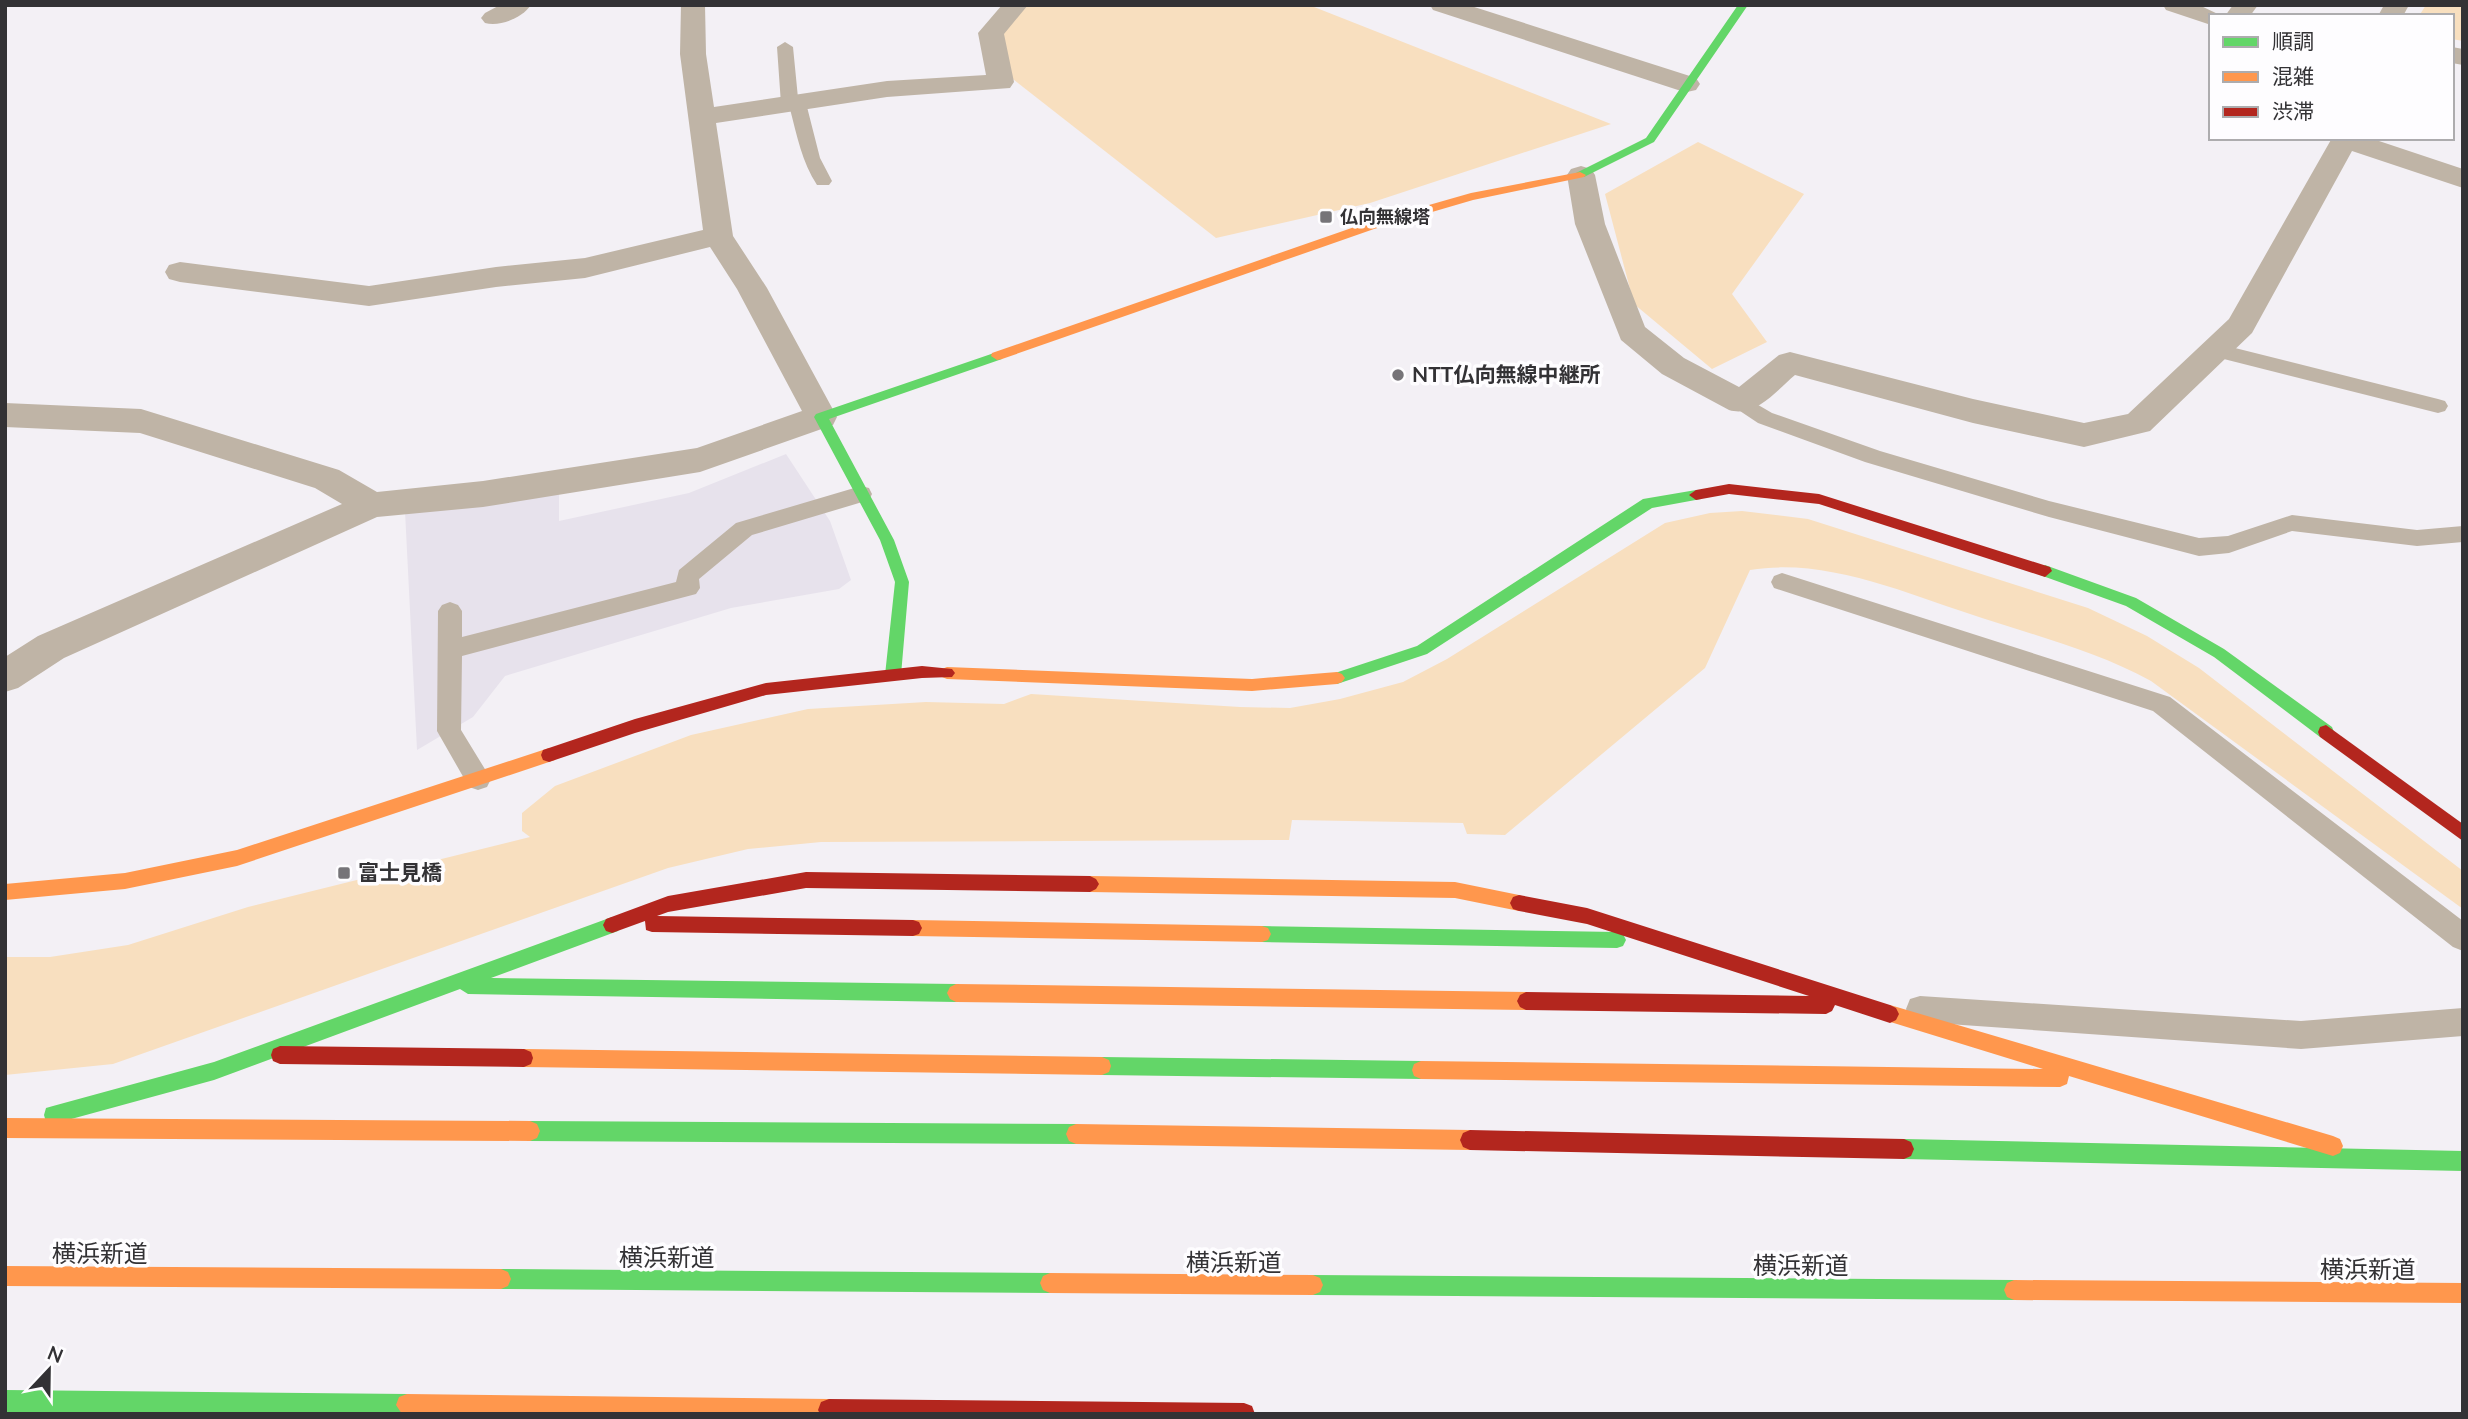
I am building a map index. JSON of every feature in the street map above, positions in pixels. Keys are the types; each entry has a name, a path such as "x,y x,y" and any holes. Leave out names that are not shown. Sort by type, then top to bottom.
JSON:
{"main road":[{"path":"892,675 902,582 887,540 821,417 1370,226 1471,197 1581,175 1650,140 1743,5"},
{"path":"5,892 125,881 237,858 635,726 766,689 922,672 1252,685 1339,678 1422,650 1648,503 1729,489 1819,499 2033,566 2131,602 2219,653 2463,834"},
{"path":"6,1128 214,1071 668,904 806,880 1455,890 1587,916 1864,1006 2382,1161"},
{"path":"615,924 1662,941"},
{"path":"445,986 1864,1006"},
{"path":"257,1055 2107,1079"},
{"path":"6,1128 1159,1133 2463,1161"},
{"name":"横浜新道","path":"5,1276 2463,1293"},
{"path":"5,1401 1244,1414"}],"street":[{"path":"494,18 519,5"},
{"path":"5,677 51,647 372,505 483,494 700,460 821,417 752,288 718,236 692,54 693,5"},
{"path":"701,117 887,89 1001,82 991,33 1016,5"},
{"path":"1442,5 1687,84"},
{"path":"2175,5 2209,17"},
{"path":"1581,175 1590,224 1632,333 1673,366 1741,402 1790,363 1973,411 2084,435 2138,423 2241,326 2344,140"},
{"path":"2348,140 2463,179"},
{"path":"180,272 369,296 496,277 585,268 718,236"},
{"path":"5,415 80,416 141,421 327,479 372,505"}],"lane":[{"path":"785,47 794,103 811,158 823,181"},
{"path":"2215,350 2438,405"},
{"path":"1741,402 1765,418 1873,457 2049,509 2199,547 2229,544 2292,523 2417,538 2463,534"},
{"path":"450,649 688,588 687,576 744,529 861,494"},
{"path":"1782,582 2161,704 2463,938"},
{"path":"450,611 449,731 478,779"},
{"path":"1864,1006 2301,1035 2463,1022"}],"shaded area":[{"path":"1022,5 1309,5 1611,124 1370,203 1216,238 1009,76 1000,32"},
{"path":"2426,5 2463,5 2463,41 2454,39 2454,14 2420,14"},
{"path":"1698,142 1804,194 1732,294 1767,342 1712,369 1634,304 1605,194"},
{"path":"786,454 830,521 851,580 839,589 731,608 505,676 473,717 417,750 405,511 559,491 559,521 689,493"},
{"path":"1742,511 1808,519 2088,608 2147,636 2199,668 2463,871 2463,909 2151,681 2131,671 2068,646 1868,580 1838,573 1779,567 1750,570 1705,668 1505,835 1467,834 1463,823 1292,820 1289,840 821,842 748,849 668,868 113,1064 5,1075 5,957 50,957 128,945 248,907 530,837 522,831 522,813 555,786 691,735 808,709 926,702 1004,704 1031,694 1290,708 1340,699 1403,682 1447,659 1665,523 1710,513"}],"traffic: fast":[{"path":"1580,175 1650,140 1743,5"},
{"path":"893,675 902,582 887,540 821,417 997,356"},
{"path":"1337,678 1422,650 1648,503 1696,495"},
{"path":"2045,571 2131,602 2219,653 2326,732"},
{"path":"53,1115 214,1071 612,925"},
{"path":"1262,934 1617,940"},
{"path":"468,986 956,993"},
{"path":"1102,1066 1421,1070"},
{"path":"530,1131 1076,1134"},
{"path":"1904,1149 2463,1161"},
{"path":"501,1279 1050,1283"},
{"path":"1313,1285 2014,1290"},
{"path":"5,1401 407,1405"}],"traffic: slow":[{"path":"997,356 1370,226 1471,197 1580,175"},
{"path":"947,673 1252,685 1337,678"},
{"path":"5,892 125,881 237,858 549,755"},
{"path":"1090,884 1455,890 1519,903"},
{"path":"913,928 1262,934"},
{"path":"956,993 1526,1001"},
{"path":"1890,1014 2333,1146"},
{"path":"524,1058 1102,1066"},
{"path":"1421,1070 2060,1078"},
{"path":"5,1128 530,1131"},
{"path":"1076,1134 1470,1140"},
{"path":"5,1276 501,1279"},
{"path":"1050,1283 1313,1285"},
{"path":"2014,1290 2463,1293"},
{"path":"407,1405 829,1410"}],"traffic: jam":[{"path":"1696,495 1729,489 1819,499 2045,571"},
{"path":"549,755 635,726 766,689 922,672 947,673"},
{"path":"2326,732 2463,834"},
{"path":"612,925 668,904 806,880 1090,884"},
{"path":"1519,903 1587,916 1890,1014"},
{"path":"652,924 913,928"},
{"path":"1526,1001 1826,1005"},
{"path":"280,1055 524,1058"},
{"path":"1470,1140 1904,1149"},
{"path":"829,1410 1244,1414"}],"place":[{"name":"仏向無線塔","path":"1326,217"},
{"name":"NTT仏向無線中継所","path":"1398,375"},
{"name":"富士見橋","path":"344,873"}]}
